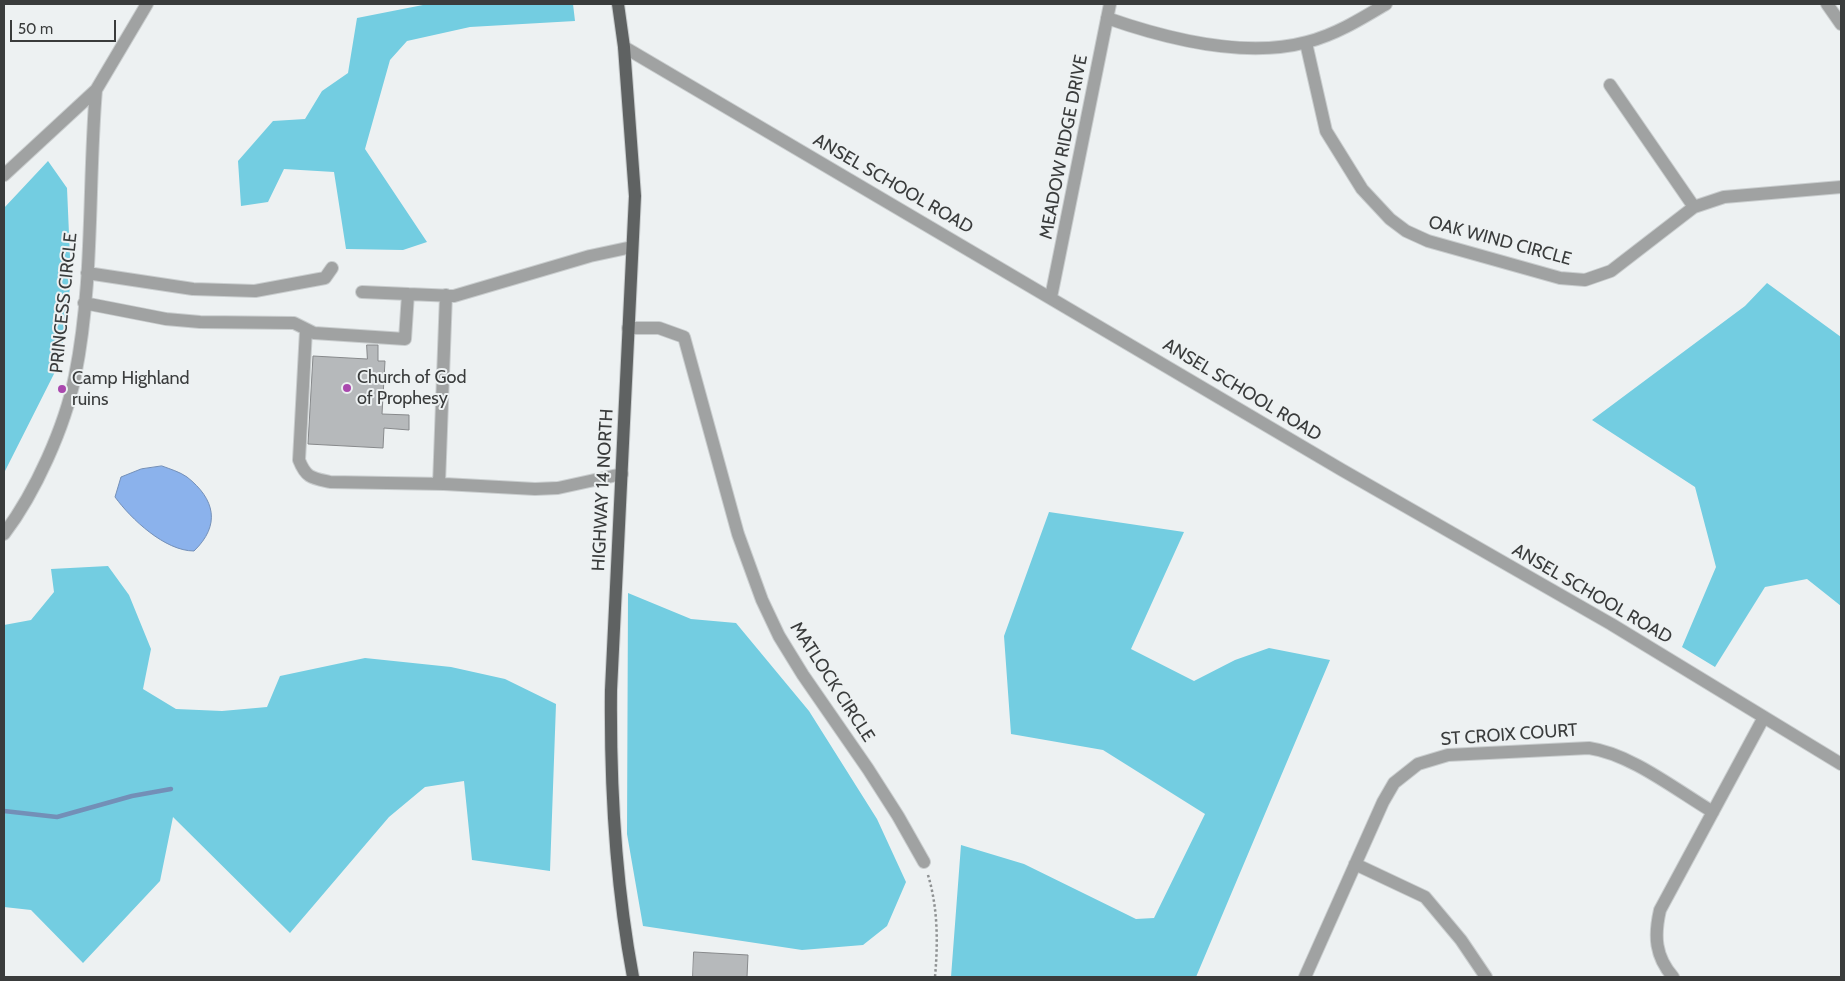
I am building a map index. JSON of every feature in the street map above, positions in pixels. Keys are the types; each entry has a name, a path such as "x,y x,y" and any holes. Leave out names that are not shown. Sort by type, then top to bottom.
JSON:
{"main road":[{"name":"HIGHWAY 14 NORTH","path":"618,4 624,47 635,196 610,767 614,843 623,924 633,977"}],"street":[{"name":"PRINCESS CIRCLE","path":"4,175 96,90 147,4"},
{"name":"MEADOW RIDGE DRIVE","path":"1051,297 1110,4"},
{"path":"1108,18 1180,40 1240,48 1306,43 1344,28 1386,4"},
{"path":"1827,4 1841,24"},
{"name":"OAK WIND CIRCLE","path":"1306,43 1322,119 1333,145 1374,204 1390,219 1418,237 1560,278 1585,280 1611,271 1694,207 1724,197 1841,187"},
{"name":"ANSEL SCHOOL ROAD","path":"624,47 1051,297 1292,441 1611,624 1841,764"},
{"path":"1610,85 1694,207"},
{"name":"PRINCESS CIRCLE","path":"4,534 28,496 57,435 68,406 76,376 87,273 96,90"},
{"path":"362,292 454,296 590,256 632,247"},
{"path":"87,273 193,289 256,291 325,278 332,268"},
{"path":"84,303 166,319 200,322 294,323 314,334 405,339 408,294"},
{"path":"438,484 446,295"},
{"name":"MATLOCK CIRCLE","path":"628,328 659,328 684,338 738,534 762,600 779,636 803,675 873,777 924,862"},
{"path":"306,330 299,460 304,472 312,478 330,482 550,488 622,474"},
{"path":"1673,977 1659,956 1656,941 1656,925 1666,895 1764,718"},
{"name":"ST CROIX COURT","path":"1305,977 1383,802 1394,783 1418,764 1442,756 1589,748 1601,750 1636,766 1713,812"},
{"path":"1355,864 1425,896 1455,933 1486,977"}],"path":[{"path":"924,862 929,878 936,918 937,950 935,977"}],"shaded area":[{"path":"428,4 573,4 575,21 470,27 407,41 390,60 365,149 427,242 403,250 346,249 334,172 284,169 268,202 241,206 238,161 273,121 305,119 322,91 348,73 357,18"},
{"path":"48,161 67,188 71,280 60,362 4,473 4,208"},
{"path":"1767,283 1841,337 1841,606 1807,579 1765,587 1715,667 1682,647 1716,567 1695,487 1592,420 1745,306"},
{"path":"162,466 187,477 204,494 209,503 211,522 208,532 194,551 183,550 160,540 139,524 115,497 121,477 141,469"},
{"path":"1049,512 1184,532 1131,649 1194,681 1235,660 1269,648 1330,660 1196,977 951,977 961,845 1024,864 1136,919 1154,918 1205,814 1103,750 1011,734 1004,636"},
{"path":"108,566 129,595 151,649 143,689 176,709 222,711 267,707 280,676 365,658 451,667 505,679 556,704 550,871 472,860 464,781 425,787 389,817 290,933 173,817 160,881 83,963 31,910 4,907 4,625 31,620 54,592 51,569"},
{"path":"628,593 691,619 736,623 809,711 877,819 906,882 887,926 863,945 802,950 643,926 627,834"}],"building":[{"name":"Church of God of Prophesy","path":"367,345 378,345 378,361 385,361 382,414 409,415 409,430 384,428 383,448 308,444 313,356 367,359"},
{"path":"694,952 748,955 747,977 693,977"}],"waterway":[{"path":"4,811 57,817 132,796 171,789"}],"place":[{"name":"Church of God of Prophesy","path":"347,388"},
{"name":"Camp Highland ruins","path":"62,389"}]}
